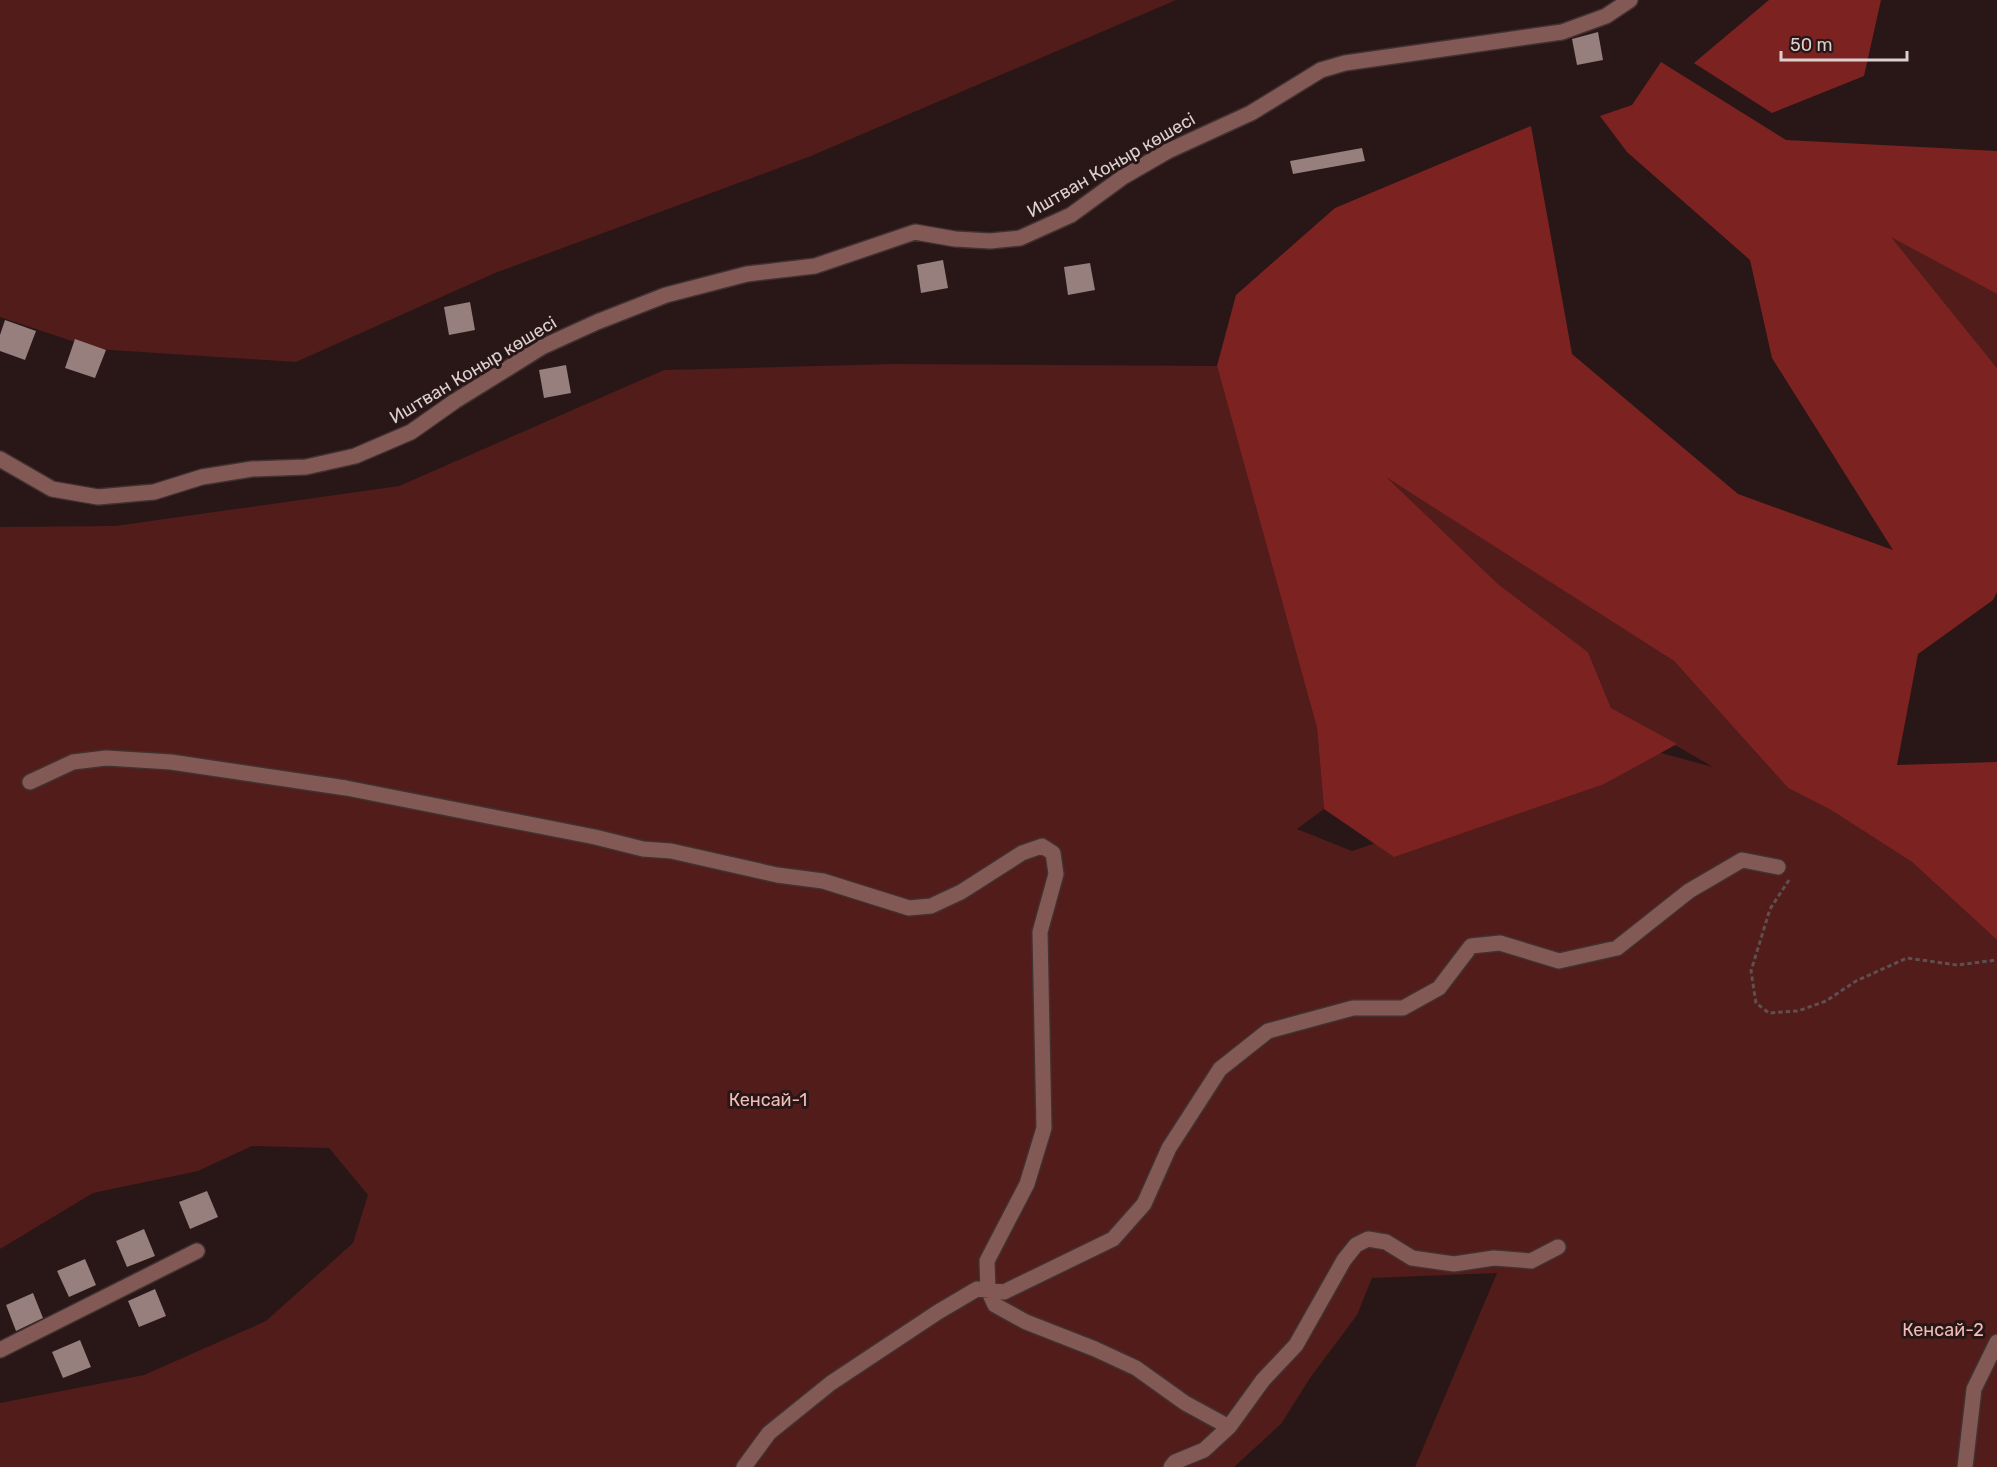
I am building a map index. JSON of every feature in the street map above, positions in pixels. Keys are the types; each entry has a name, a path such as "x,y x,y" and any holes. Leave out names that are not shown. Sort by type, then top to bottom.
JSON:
{"street":[{"name":"Иштван Коныр көшесі","path":"0,459 52,489 98,497 154,492 202,477 252,469 306,467 355,456 411,432 454,401 542,347 597,321 666,295 747,274 815,266 915,232 955,239 990,241 1020,238 1071,215 1132,172 1168,151 1251,112 1321,70 1345,63 1562,32 1606,16 1630,0"},
{"path":"30,782 72,762 106,758 171,762 346,788 595,837 643,849 671,851 777,875 823,881 909,908 931,906 961,892 1022,853 1042,846 1053,854 1056,874 1041,932 1044,1128 1028,1184 987,1261 988,1290 995,1305 1026,1322 1136,1368 1185,1403 1229,1427"},
{"path":"744,1467 769,1433 831,1383 947,1306 977,1289 1004,1292 1113,1239 1144,1204 1169,1148 1220,1069 1268,1031 1353,1008 1403,1008 1439,988 1470,946 1500,943 1559,961 1617,948 1689,891 1742,860 1778,867"},
{"path":"1171,1467 1175,1462 1204,1450 1229,1427 1263,1380 1296,1345 1344,1260 1356,1245 1368,1239 1386,1242 1412,1258 1454,1264 1494,1258 1531,1261 1558,1247"},
{"path":"0,1350 197,1251"},
{"path":"1965,1467 1974,1389 1997,1342"}],"path":[{"path":"1778,867 1792,874 1770,909 1751,971 1756,1003 1769,1013 1798,1011 1826,1001 1856,981 1907,958 1957,965 1997,960"}],"green space":[{"path":"0,0 1176,0 811,156 495,273 296,362 96,349 0,317"},
{"path":"1889,235 1997,294 1997,368"},
{"name":"Кенсай-1","path":"893,364 1217,366 1317,728 1324,809 1297,829 1352,851 1466,812 1617,741 1713,767 1611,708 1588,652 1498,584 1382,474 1674,661 1788,788 1831,810 1912,862 1997,940 1997,1467 1415,1467 1497,1273 1372,1278 1357,1315 1310,1378 1281,1424 1234,1467 0,1467 0,1403 144,1375 266,1321 353,1243 368,1195 329,1148 252,1146 198,1171 93,1193 0,1249 0,527 115,526 399,486 664,370"}],"shaded area":[{"path":"1769,0 1881,0 1864,76 1772,113 1694,63"},
{"path":"1661,62 1786,140 1997,151 1997,294 1891,237 1997,368 1997,592 1993,600 1918,654 1897,765 1997,762 1997,940 1912,862 1831,810 1788,788 1674,661 1386,477 1498,584 1588,652 1611,708 1677,744 1604,784 1394,857 1324,809 1317,728 1217,366 1236,295 1335,208 1531,126 1572,354 1738,494 1893,550 1772,358 1750,260 1627,152 1600,116 1632,105"}],"building":[{"path":"1598,32 1603,60 1577,65 1572,39"},
{"path":"1362,148 1365,161 1293,174 1290,161"},
{"path":"943,260 948,288 921,293 917,265"},
{"path":"1090,263 1095,290 1068,295 1064,267"},
{"path":"470,302 475,330 449,335 444,307"},
{"path":"5,320 36,331 25,360 0,351 0,335"},
{"path":"75,339 106,350 95,378 65,368"},
{"path":"566,365 571,393 544,398 539,370"},
{"path":"207,1191 218,1217 190,1229 179,1202"},
{"path":"144,1229 155,1256 127,1267 116,1241"},
{"path":"85,1259 96,1285 69,1297 57,1271"},
{"path":"155,1289 166,1316 139,1327 128,1301"},
{"path":"33,1293 43,1318 16,1331 6,1305"},
{"path":"80,1340 91,1367 63,1378 52,1352"}],"park label":[{"name":"Кенсай-2","path":"1943,1330"}]}
